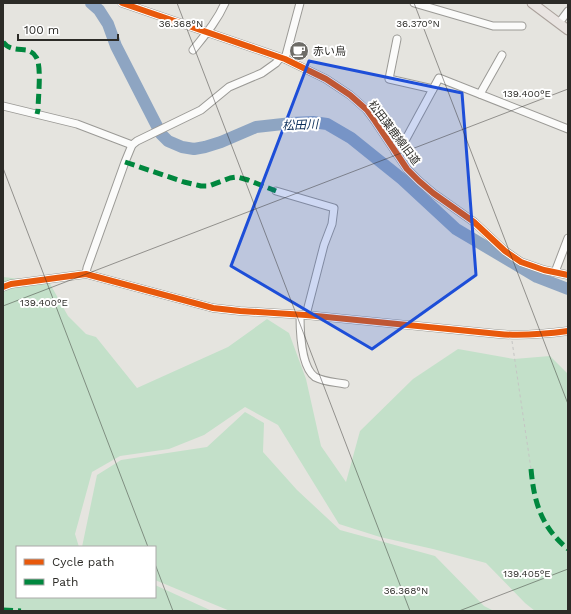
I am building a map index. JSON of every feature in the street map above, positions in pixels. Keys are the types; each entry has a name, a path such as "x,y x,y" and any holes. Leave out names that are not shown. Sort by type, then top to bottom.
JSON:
{"main road":[{"path":"532,3 568,30"}],"street":[{"name":"松田葉鹿線旧道","path":"122,3 283,59 299,65 326,79 350,95 371,115 408,169 433,193 474,222 505,251 521,262 544,270 568,275"},
{"path":"193,50 222,10 225,3"},
{"path":"86,274 132,145 148,135 201,110 229,87 262,73 283,59 300,3"},
{"path":"414,3 494,26 522,26"},
{"path":"559,23 568,11"},
{"path":"397,39 389,79 433,89"},
{"path":"480,94 502,55"},
{"path":"395,152 401,148 439,78 568,129"},
{"path":"3,106 77,124 132,145"},
{"path":"276,191 334,208 332,224 324,245 303,315 301,343 307,364 314,376 326,381 345,384"},
{"path":"555,272 568,238"},
{"path":"3,287 11,284 86,274 213,308 511,335 568,331"}],"path":[{"path":"511,335 531,469"}],"highlighted area":[{"path":"309,61 462,93 476,275 372,349 231,266"}],"green space":[{"path":"3,277 49,282 68,316 86,334 96,337 137,388 228,347 267,319 289,333 306,379 321,446 346,482 360,431 413,379 458,349 514,359 550,356 568,374 568,611 535,611 525,603 486,563 380,537 339,524 278,425 245,407 204,435 169,449 120,456 92,472 75,534 79,546 16,546 16,598 156,598 156,585 212,611 3,611"},
{"path":"245,412 264,423 263,452 297,490 340,530 435,556 484,606 494,611 230,611 156,580 156,546 82,546 97,475 121,460 207,447"}],"waterway":[{"name":"松田川","path":"91,3 99,10 108,24 116,46 161,134 168,141 182,147 194,149 221,142 256,127 313,122 327,124 351,138 402,179 456,229 537,277 568,289"}],"marked path":[{"path":"3,42 11,48 26,50 34,54 38,61 39,74 37,114"},
{"path":"125,162 184,182 201,186 209,186 237,177 276,191"},
{"path":"531,469 534,492 540,513 551,532 568,549"},
{"path":"3,610 21,611"}],"cycle path":[{"path":"122,3 285,59 326,79 350,95 367,110 407,169 433,193 474,222 505,251 521,262 544,270 568,275"},
{"path":"3,287 11,284 86,274 213,308 306,315 508,335 568,331"}],"place":[{"name":"赤い鳥","path":"299,51"}]}
